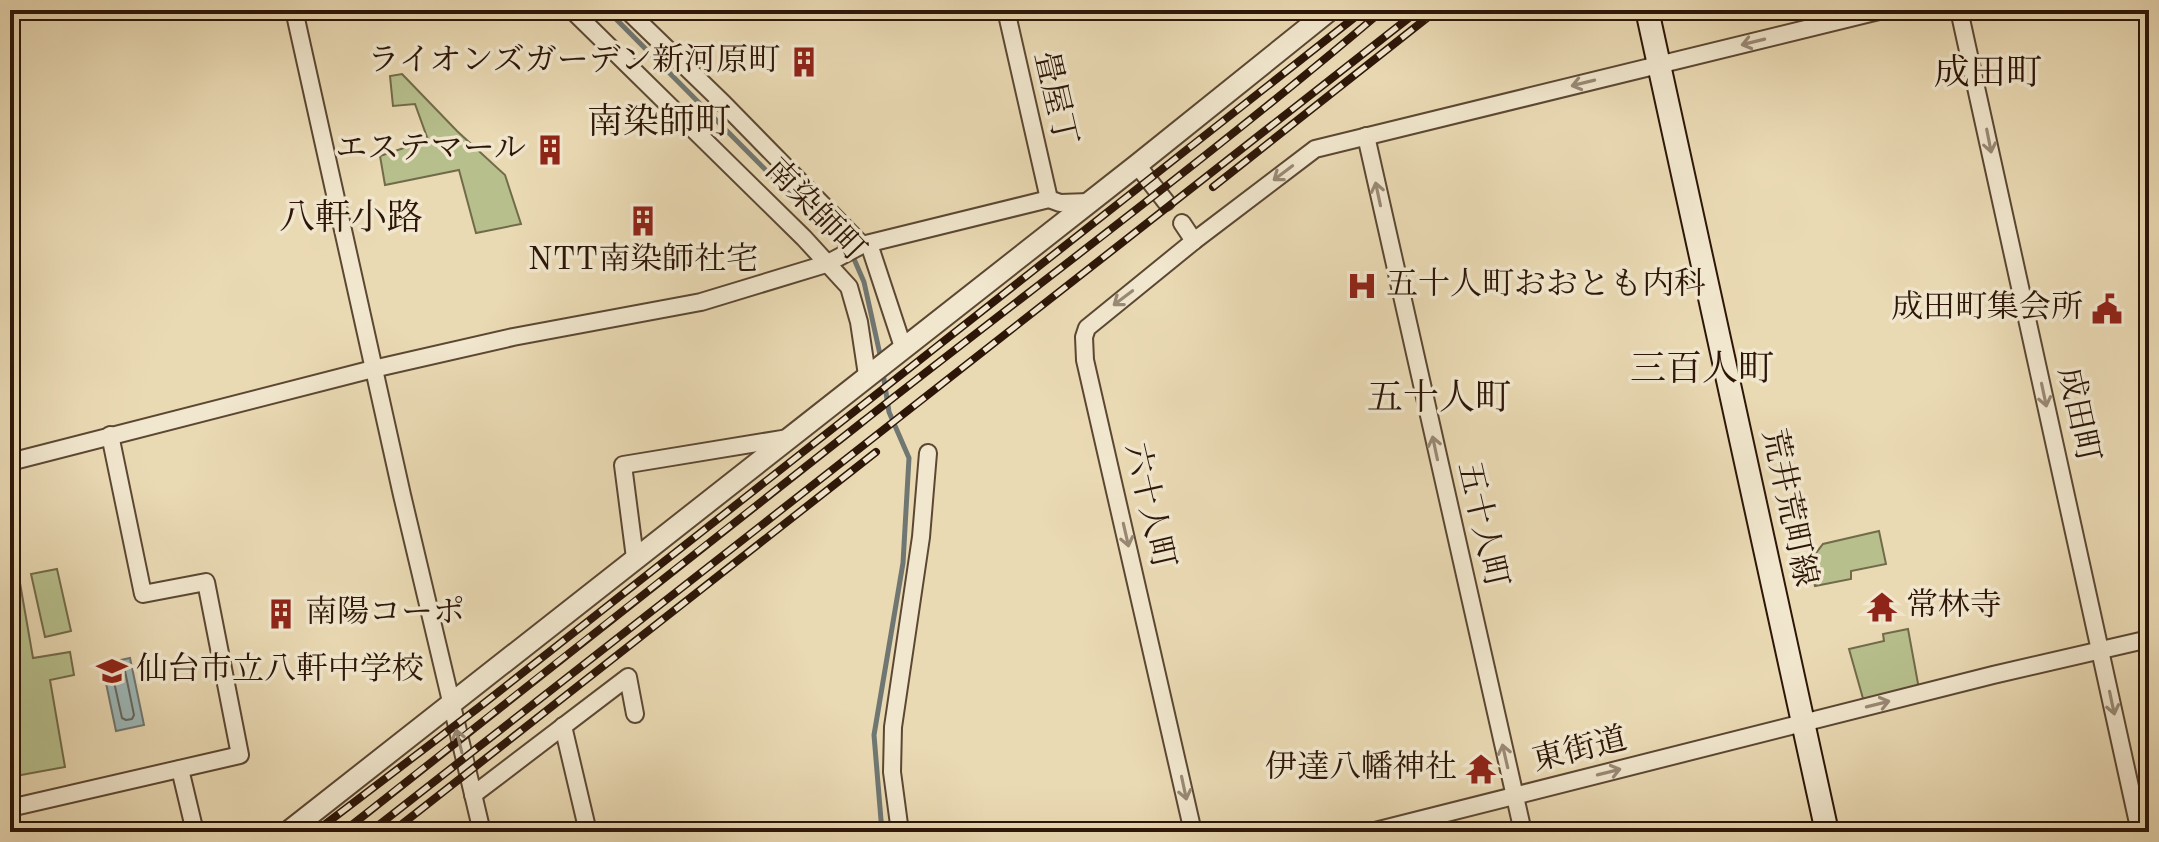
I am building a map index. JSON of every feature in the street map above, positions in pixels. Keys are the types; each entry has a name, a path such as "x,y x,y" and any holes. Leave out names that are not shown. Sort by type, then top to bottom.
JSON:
{"main road":[{"name":"荒井荒町線","path":"1647,10 1827,832"}],"street":[{"path":"294,10 373,369 482,832"},
{"name":"南染師町","path":"572,10 804,238 849,287 870,373"},
{"path":"627,10 865,245 900,350"},
{"name":"畳屋丁","path":"1006,10 1049,199"},
{"path":"288,832 1330,10"},
{"name":"六十人町","path":"1193,832 1085,360 1084,337 1094,319 1315,149 1883,10"},
{"name":"成田町","path":"1959,10 2140,832"},
{"name":"五十人町","path":"1366,136 1523,832"},
{"path":"1137,165 1166,202"},
{"path":"10,462 373,369 513,337 701,302 826,264 865,245 1049,199 1060,203 1089,202"},
{"path":"1182,223 1194,241"},
{"path":"10,808 240,755 206,582 143,594 110,435"},
{"path":"635,558 623,465 790,438"},
{"path":"900,832 892,772 893,727 921,537 928,453"},
{"name":"東街道","path":"1371,832 1993,675 2149,639"},
{"path":"473,795 628,677 635,714"},
{"path":"563,726 588,832"},
{"path":"180,769 195,832"}],"green space":[{"path":"402,74 505,175 521,224 476,233 459,170 385,185 380,156 428,140 415,104 393,106 390,76"},
{"path":"1879,531 1886,564 1851,571 1851,579 1815,586 1809,562 1823,544"},
{"path":"57,569 71,631 45,637 31,574"},
{"path":"20,583 33,658 70,652 74,675 50,680 65,767 10,777 10,585"},
{"path":"1908,629 1919,689 1864,702 1849,649 1884,641 1883,634"}],"water":[{"path":"130,658 144,725 116,731 102,664"}],"waterway":[{"path":"607,10 854,259 864,282 881,359"},
{"path":"882,832 874,735 903,563 909,458 889,412 883,373"}],"railway":[{"path":"315,832 478,708 1364,10"},
{"path":"343,832 1189,168 1383,10"},
{"path":"370,832 1419,10"},
{"path":"1213,187 1437,10"},
{"path":"392,832 876,452"}],"place":[{"name":"ライオンズガーデン新河原町","path":"804,62"},
{"name":"エステマール","path":"550,150"},
{"name":"NTT南染師社宅","path":"643,221"},
{"name":"五十人町おおとも内科","path":"1362,286"},
{"name":"成田町集会所","path":"2107,309"},
{"name":"常林寺","path":"1882,607"},
{"name":"南陽コーポ","path":"281,614"},
{"name":"仙台市立八軒中学校","path":"112,671"},
{"name":"伊達八幡神社","path":"1481,769"}],"district":[{"name":"成田町","path":"1988,75"},
{"name":"南染師町","path":"659,124"},
{"name":"八軒小路","path":"351,220"},
{"name":"三百人町","path":"1702,371"},
{"name":"五十人町","path":"1439,400"}]}
